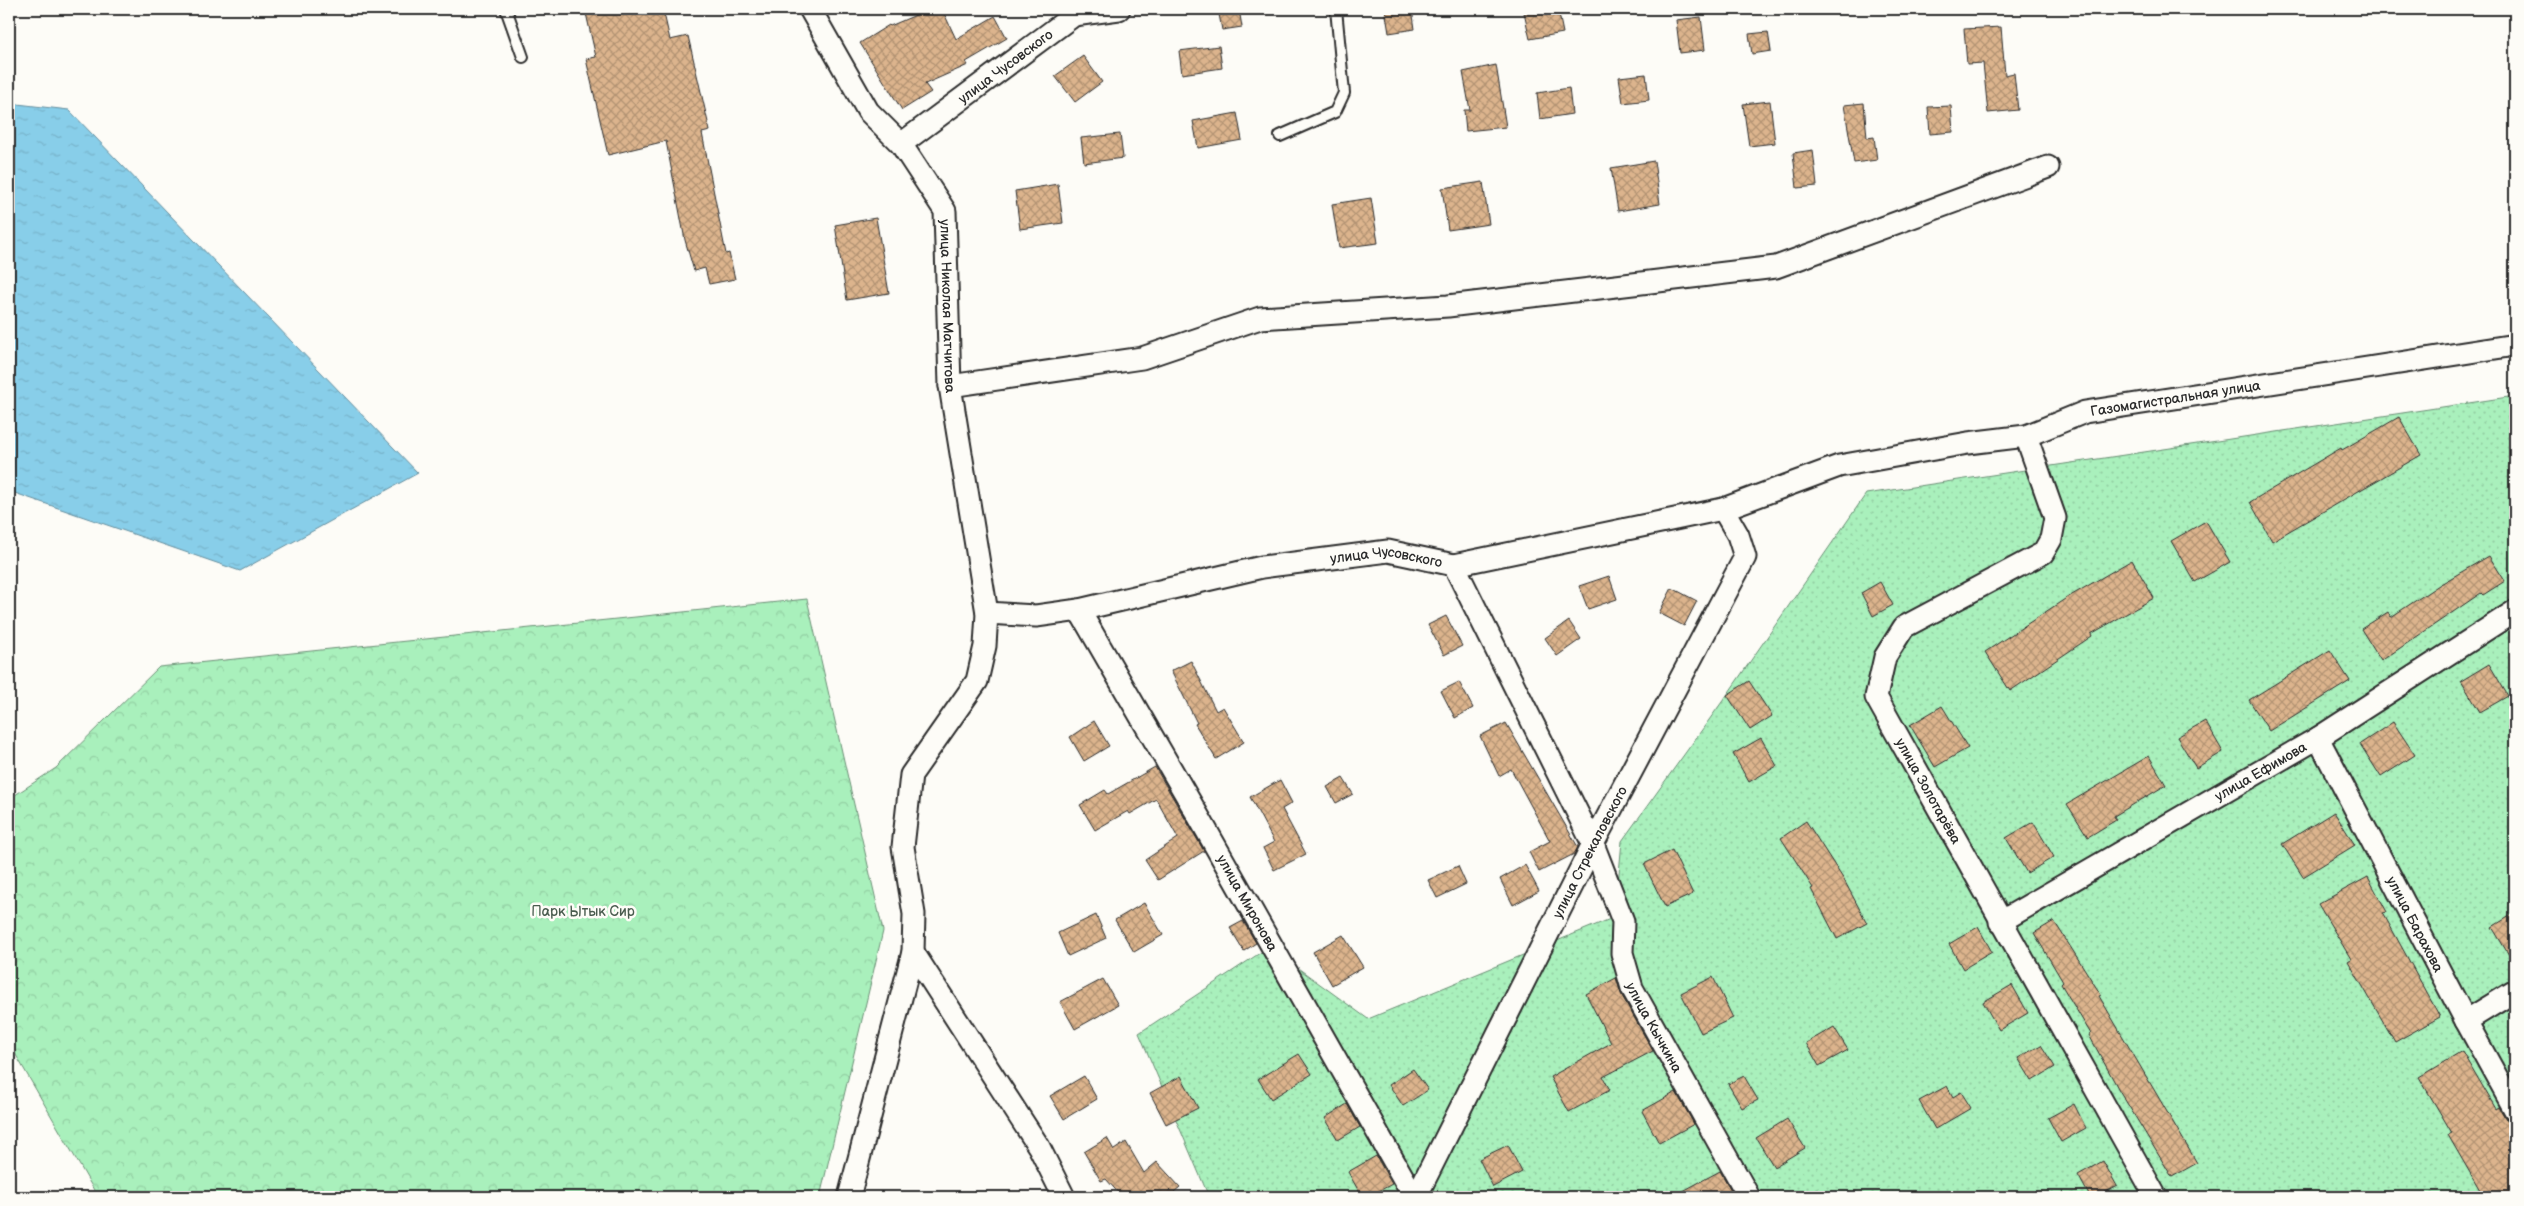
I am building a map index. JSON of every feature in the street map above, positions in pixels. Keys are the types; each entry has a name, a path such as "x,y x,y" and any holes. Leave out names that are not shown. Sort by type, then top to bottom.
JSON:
{"street":[{"name":"улица Николая Матчитова","path":"810,9 868,112 901,144 945,211 950,386 987,613 985,646 977,681 911,775 903,847 914,914 913,952 848,1197"},
{"name":"улица Чусовского","path":"901,144 1074,15 1119,9"},
{"path":"950,386 1142,358 1260,318 1448,306 1776,267 2048,167"},
{"name":"Газомагистральная улица","path":"1839,466 1968,443 2026,436 2085,412 2515,345"},
{"name":"улица Золотарёва","path":"2026,436 2055,518 2051,539 2043,554 1904,627 1884,657 1876,697 2000,922 2156,1197"},
{"name":"улица Чусовского","path":"987,613 1036,616 1079,610 1262,567 1388,551 1454,565 1722,509 1839,466"},
{"name":"улица Стрекаловского","path":"1415,1197 1593,844 1745,557 1738,535 1722,509"},
{"name":"улица Кычкина","path":"1454,565 1593,844 1623,921 1622,952 1632,988 1749,1197"},
{"name":"улица Миронова","path":"1079,610 1415,1197"},
{"name":"улица Ефимова","path":"2000,922 2318,738 2515,611"},
{"name":"улица Барахова","path":"2318,738 2466,1021 2515,1110"},
{"path":"913,952 1039,1147 1064,1197"},
{"path":"2466,1021 2515,991"}],"lane":[{"path":"506,9 523,58"},
{"path":"1280,136 1335,112 1344,93 1336,9"}],"green space":[{"path":"2515,396 2515,1197 1209,1197 1139,1033 1269,947 1368,1019 1615,917 1622,841 1727,695 1866,494"},
{"name":"Парк Ытык Сир","path":"807,599 883,931 820,1197 98,1197 9,1043 9,799 56,768 159,667"}],"water":[{"path":"9,103 69,110 418,473 240,571 9,491"}],"building":[{"path":"585,9 663,9 670,40 688,36 710,131 702,133 726,254 729,253 735,279 709,284 705,268 694,271 685,240 666,141 608,155 586,59 596,57"},
{"path":"930,9 942,9 956,39 995,16 1007,38 966,62 968,65 925,84 931,92 902,110 860,43 889,25"},
{"path":"1218,9 1239,9 1242,27 1222,30"},
{"path":"1385,9 1412,9 1415,29 1389,33"},
{"path":"1558,9 1563,33 1530,39 1524,13"},
{"path":"1701,17 1705,50 1680,53 1676,20"},
{"path":"2001,27 2005,75 2014,73 2018,110 1988,113 1983,63 1967,64 1964,29"},
{"path":"1768,32 1771,51 1752,54 1749,34"},
{"path":"1219,46 1222,68 1182,74 1179,51"},
{"path":"1083,56 1102,82 1075,102 1055,76"},
{"path":"1496,65 1506,127 1466,131 1464,110 1470,110 1463,72"},
{"path":"1646,74 1649,100 1623,103 1619,77"},
{"path":"1569,88 1572,114 1540,119 1537,93"},
{"path":"1770,101 1775,143 1749,146 1743,104"},
{"path":"1864,103 1867,138 1874,137 1877,160 1854,163 1844,105"},
{"path":"1951,106 1953,132 1930,134 1928,107"},
{"path":"1237,113 1242,140 1198,148 1193,121"},
{"path":"1120,134 1123,158 1084,163 1081,138"},
{"path":"1813,150 1817,186 1797,188 1793,153"},
{"path":"1654,161 1660,204 1618,211 1611,168"},
{"path":"1483,182 1489,224 1448,230 1442,188"},
{"path":"1058,184 1063,223 1020,229 1015,191"},
{"path":"1371,198 1378,243 1339,248 1332,204"},
{"path":"876,218 889,293 847,300 835,225"},
{"path":"2399,417 2421,455 2272,541 2250,502 2341,448 2342,450"},
{"path":"2206,521 2230,562 2195,582 2171,541"},
{"path":"2489,556 2505,581 2483,595 2481,593 2381,661 2361,629 2388,612 2391,617 2439,585"},
{"path":"2132,560 2154,598 2091,634 2092,636 2010,691 1985,652 2065,599"},
{"path":"1609,576 1617,599 1588,609 1579,586"},
{"path":"1880,582 1893,605 1873,616 1861,593"},
{"path":"1672,588 1697,601 1684,626 1659,613"},
{"path":"1446,616 1462,646 1444,655 1428,625"},
{"path":"1569,621 1581,639 1557,656 1545,638"},
{"path":"2330,650 2350,681 2269,731 2249,700"},
{"path":"1191,661 1216,711 1223,707 1244,742 1216,759 1195,724 1197,723 1171,671"},
{"path":"2489,664 2508,696 2480,712 2461,681"},
{"path":"1749,681 1772,716 1750,730 1727,695"},
{"path":"1459,682 1473,708 1455,718 1441,691"},
{"path":"1942,706 1968,748 1935,767 1910,725"},
{"path":"1094,721 1109,746 1084,761 1070,737"},
{"path":"2205,721 2223,752 2196,768 2177,737"},
{"path":"2393,722 2415,755 2381,777 2360,744"},
{"path":"1506,723 1578,847 1574,854 1539,872 1529,852 1550,841 1511,769 1499,776 1480,736"},
{"path":"1761,738 1777,766 1749,782 1733,754"},
{"path":"2149,756 2166,785 2114,816 2116,820 2088,837 2067,804"},
{"path":"1155,767 1204,851 1158,880 1145,860 1178,838 1156,799 1130,814 1128,811 1095,830 1080,805 1105,790 1108,794"},
{"path":"1343,778 1353,794 1336,803 1327,787"},
{"path":"1280,780 1292,803 1282,809 1306,854 1274,870 1263,848 1274,842 1250,797"},
{"path":"2334,812 2355,845 2303,877 2282,844"},
{"path":"1806,821 1844,880 1867,923 1837,939 1811,889 1813,888 1781,838"},
{"path":"2033,822 2054,857 2027,873 2006,838"},
{"path":"1672,850 1693,894 1665,907 1644,864"},
{"path":"1525,865 1539,891 1513,905 1500,879"},
{"path":"1458,866 1466,884 1437,898 1428,880"},
{"path":"2368,877 2387,912 2383,913 2440,1017 2395,1042 2348,961 2351,959 2318,904"},
{"path":"1144,903 1163,935 1134,952 1115,920"},
{"path":"2515,913 2515,965 2492,927"},
{"path":"1096,915 1106,938 1068,956 1058,933"},
{"path":"1243,921 1256,943 1244,951 1230,928"},
{"path":"2054,921 2101,995 2099,996 2197,1163 2172,1177 2119,1090 2089,1035 2091,1034 2061,984 2063,982 2034,933"},
{"path":"1978,927 1992,952 1963,969 1949,944"},
{"path":"1343,935 1363,967 1332,985 1313,952"},
{"path":"1713,977 1733,1018 1701,1033 1681,993"},
{"path":"1616,978 1621,994 1653,1051 1603,1077 1610,1090 1569,1112 1550,1077 1611,1043 1586,994"},
{"path":"1103,979 1118,1005 1075,1029 1060,1002"},
{"path":"2012,985 2028,1013 1999,1030 1983,1002"},
{"path":"1834,1027 1848,1050 1819,1066 1806,1043"},
{"path":"2041,1045 2055,1067 2032,1081 2018,1058"},
{"path":"2462,1051 2496,1109 2499,1107 2515,1135 2515,1197 2484,1197 2448,1135 2452,1133 2419,1077"},
{"path":"1299,1054 1312,1074 1271,1099 1258,1079"},
{"path":"1413,1069 1428,1090 1403,1106 1389,1085"},
{"path":"1084,1076 1097,1099 1064,1119 1050,1096"},
{"path":"1181,1076 1198,1108 1166,1124 1150,1093"},
{"path":"1744,1076 1758,1100 1742,1108 1728,1084"},
{"path":"1947,1086 1953,1097 1961,1092 1971,1108 1935,1129 1919,1101"},
{"path":"1676,1092 1694,1124 1659,1143 1642,1111"},
{"path":"1347,1104 1360,1127 1338,1140 1325,1118"},
{"path":"2074,1104 2086,1128 2061,1142 2048,1118"},
{"path":"1787,1119 1805,1148 1774,1167 1756,1138"},
{"path":"1107,1138 1114,1150 1126,1142 1144,1173 1157,1162 1180,1187 1168,1197 1122,1197 1106,1179 1101,1181 1084,1152"},
{"path":"1508,1145 1522,1172 1493,1187 1479,1159"},
{"path":"1376,1156 1392,1184 1368,1197 1362,1197 1348,1172"},
{"path":"2103,1161 2117,1186 2096,1197 2090,1197 2078,1175"},
{"path":"1720,1171 1735,1197 1672,1197"}]}
